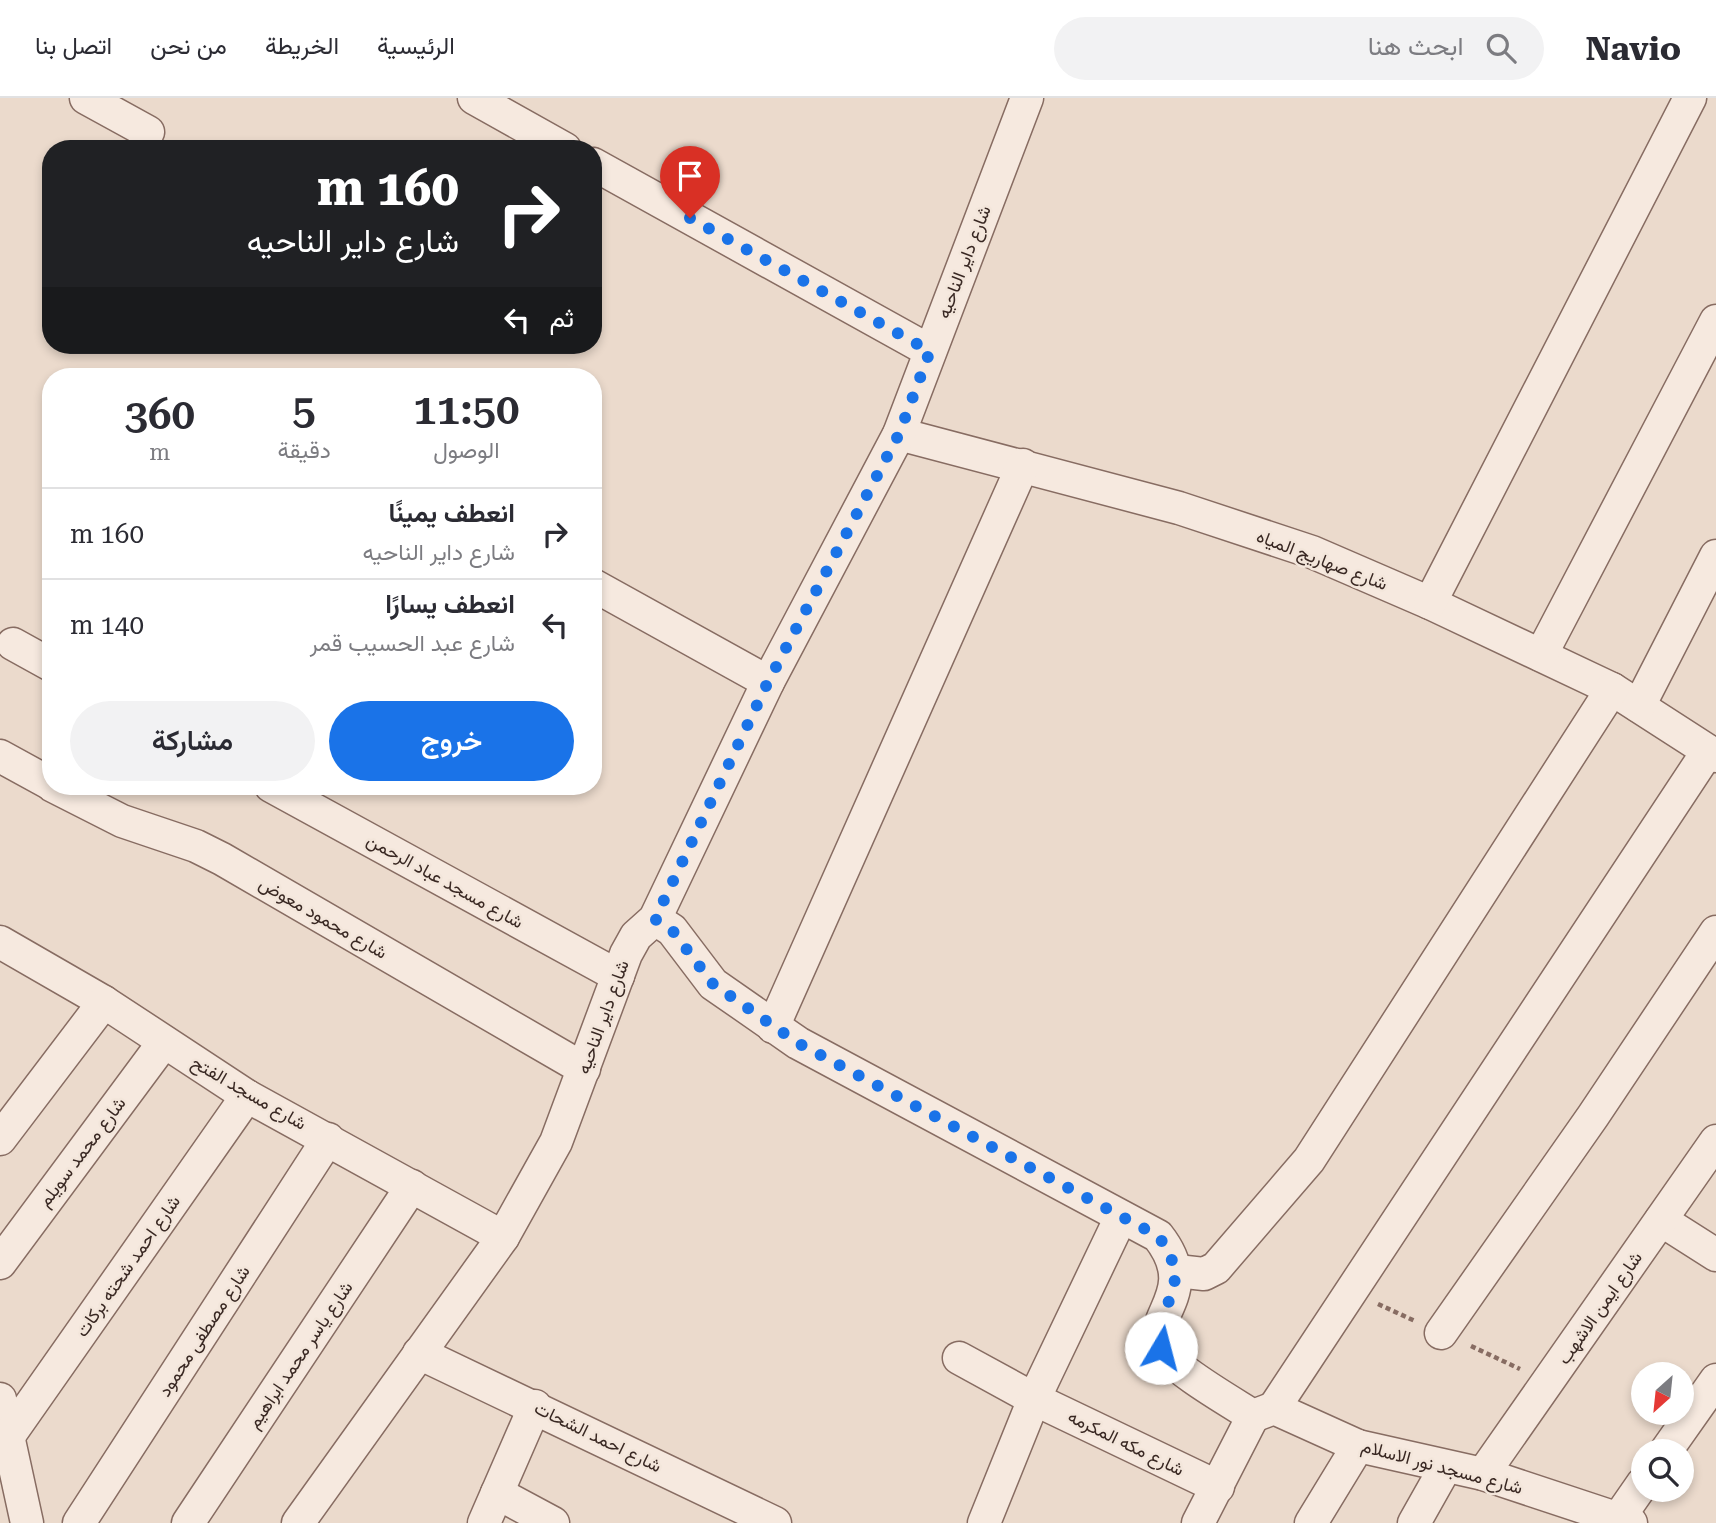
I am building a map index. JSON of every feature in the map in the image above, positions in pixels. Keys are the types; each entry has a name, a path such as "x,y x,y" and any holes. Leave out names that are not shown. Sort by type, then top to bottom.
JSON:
{"street":[{"path":"86,98 148,132"},
{"path":"474,98 549,140"},
{"name":"شارع داير الناحيه","path":"298,1523 503,1237 556,1142 631,944 655,919 768,682 899,434 1027,98"},
{"path":"1430,603 1690,98"},
{"path":"602,169 930,351"},
{"path":"1541,655 1716,321"},
{"name":"شارع صهاريج المياه","path":"899,434 1178,508 1312,552 1430,603 1612,689 1712,753"},
{"path":"773,1027 1023,465"},
{"path":"1639,706 1716,556"},
{"path":"602,590 768,682"},
{"path":"13,644 42,660"},
{"path":"655,919 672,930 713,984 773,1027 1158,1236 1172,1254 1177,1271 1204,1274 1216,1268 1308,1160 1612,689"},
{"path":"1198,1523 1264,1412 1712,753"},
{"name":"شارع محمود معوض","path":"0,756 42,779"},
{"name":"شارع محمود معوض","path":"71,795 122,821 196,846 222,859 584,1069"},
{"name":"شارع مسجد عباد الرحمن","path":"287,795 618,976"},
{"path":"1441,1333 1593,1116 1716,932"},
{"name":"شارع مسجد الفتح","path":"0,942 104,1002 247,1096 503,1237"},
{"path":"0,1139 104,1002"},
{"name":"شارع محمد سويلم","path":"0,1263 164,1042"},
{"name":"شارع احمد شحته بركات","path":"8,1437 247,1096"},
{"name":"شارع مصطفى محمود","path":"79,1523 328,1139"},
{"name":"شارع ايمن الاشهب","path":"1483,1474 1716,1141"},
{"name":"شارع ياسر محمد ابراهيم","path":"188,1523 412,1186"},
{"path":"984,1523 1034,1399 1121,1217"},
{"path":"1661,1220 1716,1255"},
{"name":"شارع مسجد نور الاسلام","path":"1177,1271 1172,1298 1158,1335 1161,1348 1171,1361 1264,1412 1358,1446 1445,1468 1483,1474 1624,1521"},
{"name":"شارع احمد الشحات","path":"419,1353 535,1406 775,1523"},
{"name":"شارع مكه المكرمه","path":"959,1358 1034,1399 1218,1487"},
{"path":"1674,1439 1716,1380"},
{"path":"0,1399 27,1523"},
{"path":"484,1523 535,1406"},
{"path":"1311,1523 1358,1446"},
{"path":"1414,1523 1445,1468"},
{"path":"497,1493 553,1523"},
{"path":"1624,1521 1634,1502"}],"route":[{"path":"690,218 930,351 899,434 768,682 655,919 672,930 713,984 798,1043 1158,1236 1172,1254 1177,1271 1172,1298 1158,1335 1161,1348"}]}
